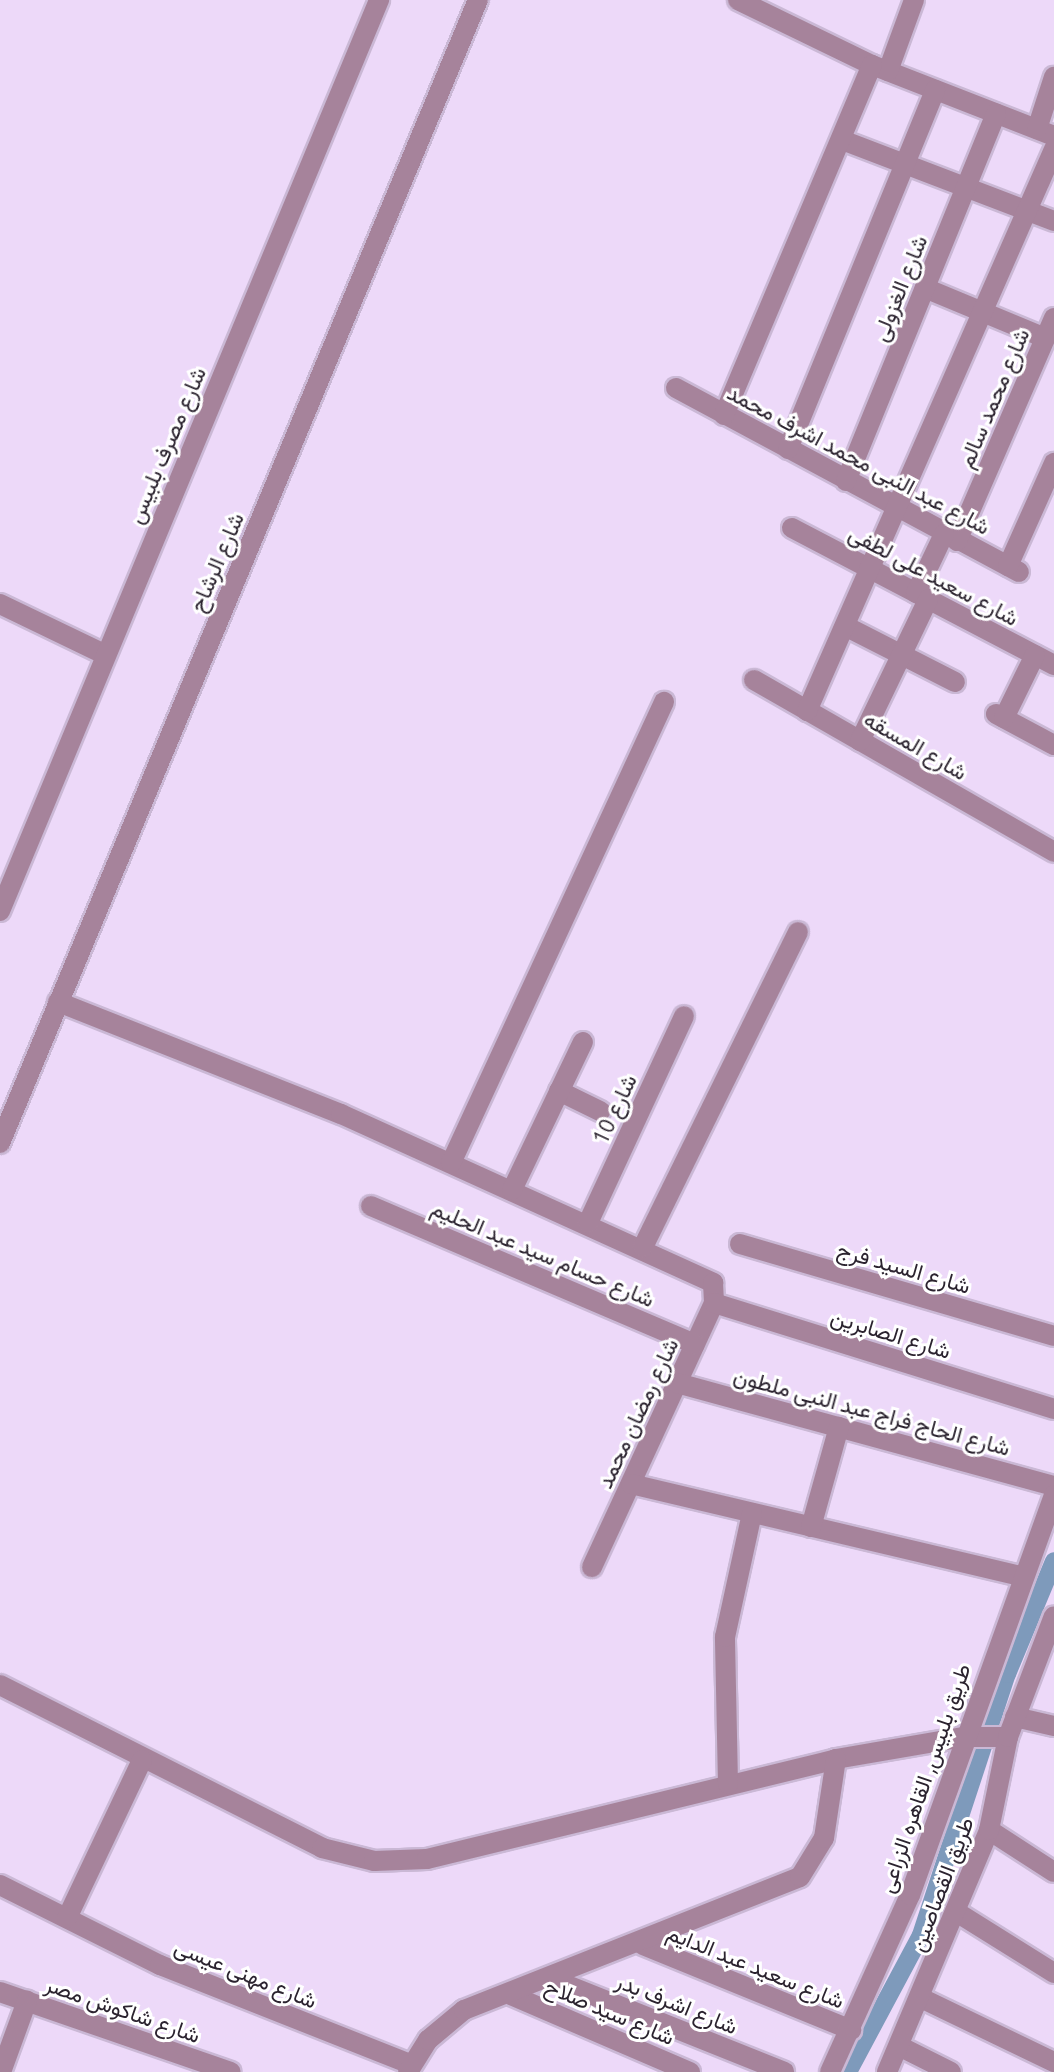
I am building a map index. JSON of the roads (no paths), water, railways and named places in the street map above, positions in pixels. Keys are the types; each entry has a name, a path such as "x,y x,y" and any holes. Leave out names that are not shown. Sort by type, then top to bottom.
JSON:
{"street":[{"name":"شارع مصرف بلبيس","path":"0,911 104,654 379,0"},
{"name":"شارع الرشاح","path":"0,1143 478,0"},
{"path":"738,0 880,68 1046,133 1054,77"},
{"path":"724,415 842,140 914,0"},
{"path":"788,449 935,90"},
{"name":"شارع الغزولى","path":"846,481 996,113"},
{"path":"842,140 1054,221"},
{"path":"807,711 874,571 1054,149"},
{"path":"925,288 1045,338"},
{"name":"شارع محمد سالم","path":"860,741 902,655 922,596 1054,318"},
{"name":"شارع عبد النبى محمد اشرف محمد","path":"676,388 950,538 1014,569 1054,463"},
{"name":"شارع سعيد على لطفى","path":"792,528 1054,665"},
{"path":"0,604 104,654"},
{"path":"847,627 955,682"},
{"path":"1035,655 1000,716 1054,745"},
{"name":"شارع المسقه","path":"754,680 1054,852"},
{"path":"451,1163 664,702"},
{"path":"643,1247 798,932"},
{"path":"58,1002 451,1163 643,1247 710,1280 714,1303"},
{"name":"شارع 10","path":"588,1223 684,1016"},
{"path":"512,1190 583,1042"},
{"path":"559,1091 600,1111"},
{"name":"شارع حسام سيد عبد الحليم","path":"371,1206 695,1344"},
{"name":"شارع السيد فرج","path":"740,1244 1054,1336"},
{"name":"شارع رمضان محمد","path":"592,1567 714,1303"},
{"name":"شارع الصابرين","path":"714,1303 1054,1409"},
{"name":"شارع الحاج فراج عبد النبى ملطون","path":"677,1383 1054,1486"},
{"path":"811,1527 839,1427"},
{"path":"631,1484 1019,1576"},
{"name":"طريق بلبيس, القاهره الزراعى","path":"830,2072 910,1895 969,1737 1019,1576 1054,1495"},
{"path":"728,1784 725,1637 752,1513"},
{"name":"طريق القصاصين","path":"887,2072 958,1913 989,1830 1004,1737 1049,1643 1054,1616"},
{"path":"0,1685 142,1760 322,1848 374,1861 427,1859 836,1759 969,1737 1004,1737"},
{"path":"1015,1717 1054,1726"},
{"path":"410,2068 452,2018 643,1945 800,1877 824,1838 836,1759"},
{"path":"67,1918 142,1760"},
{"path":"989,1830 1054,1872"},
{"name":"شارع مهنى عيسى","path":"0,1885 171,1969 410,2068"},
{"path":"958,1913 1054,1973"},
{"name":"شارع سعيد عبد الدايم","path":"643,1945 851,2030"},
{"name":"شارع اشرف بدر","path":"552,1979 784,2072"},
{"name":"شارع شاكوش مصر","path":"0,1992 231,2072"},
{"name":"شارع سيد صلاح","path":"511,1995 690,2072"},
{"path":"921,1998 1054,2062"},
{"path":"1,2072 27,2001"},
{"path":"899,2046 951,2072"}],"waterway":[{"path":"848,2072 921,1935 1007,1674 1054,1561"}]}
